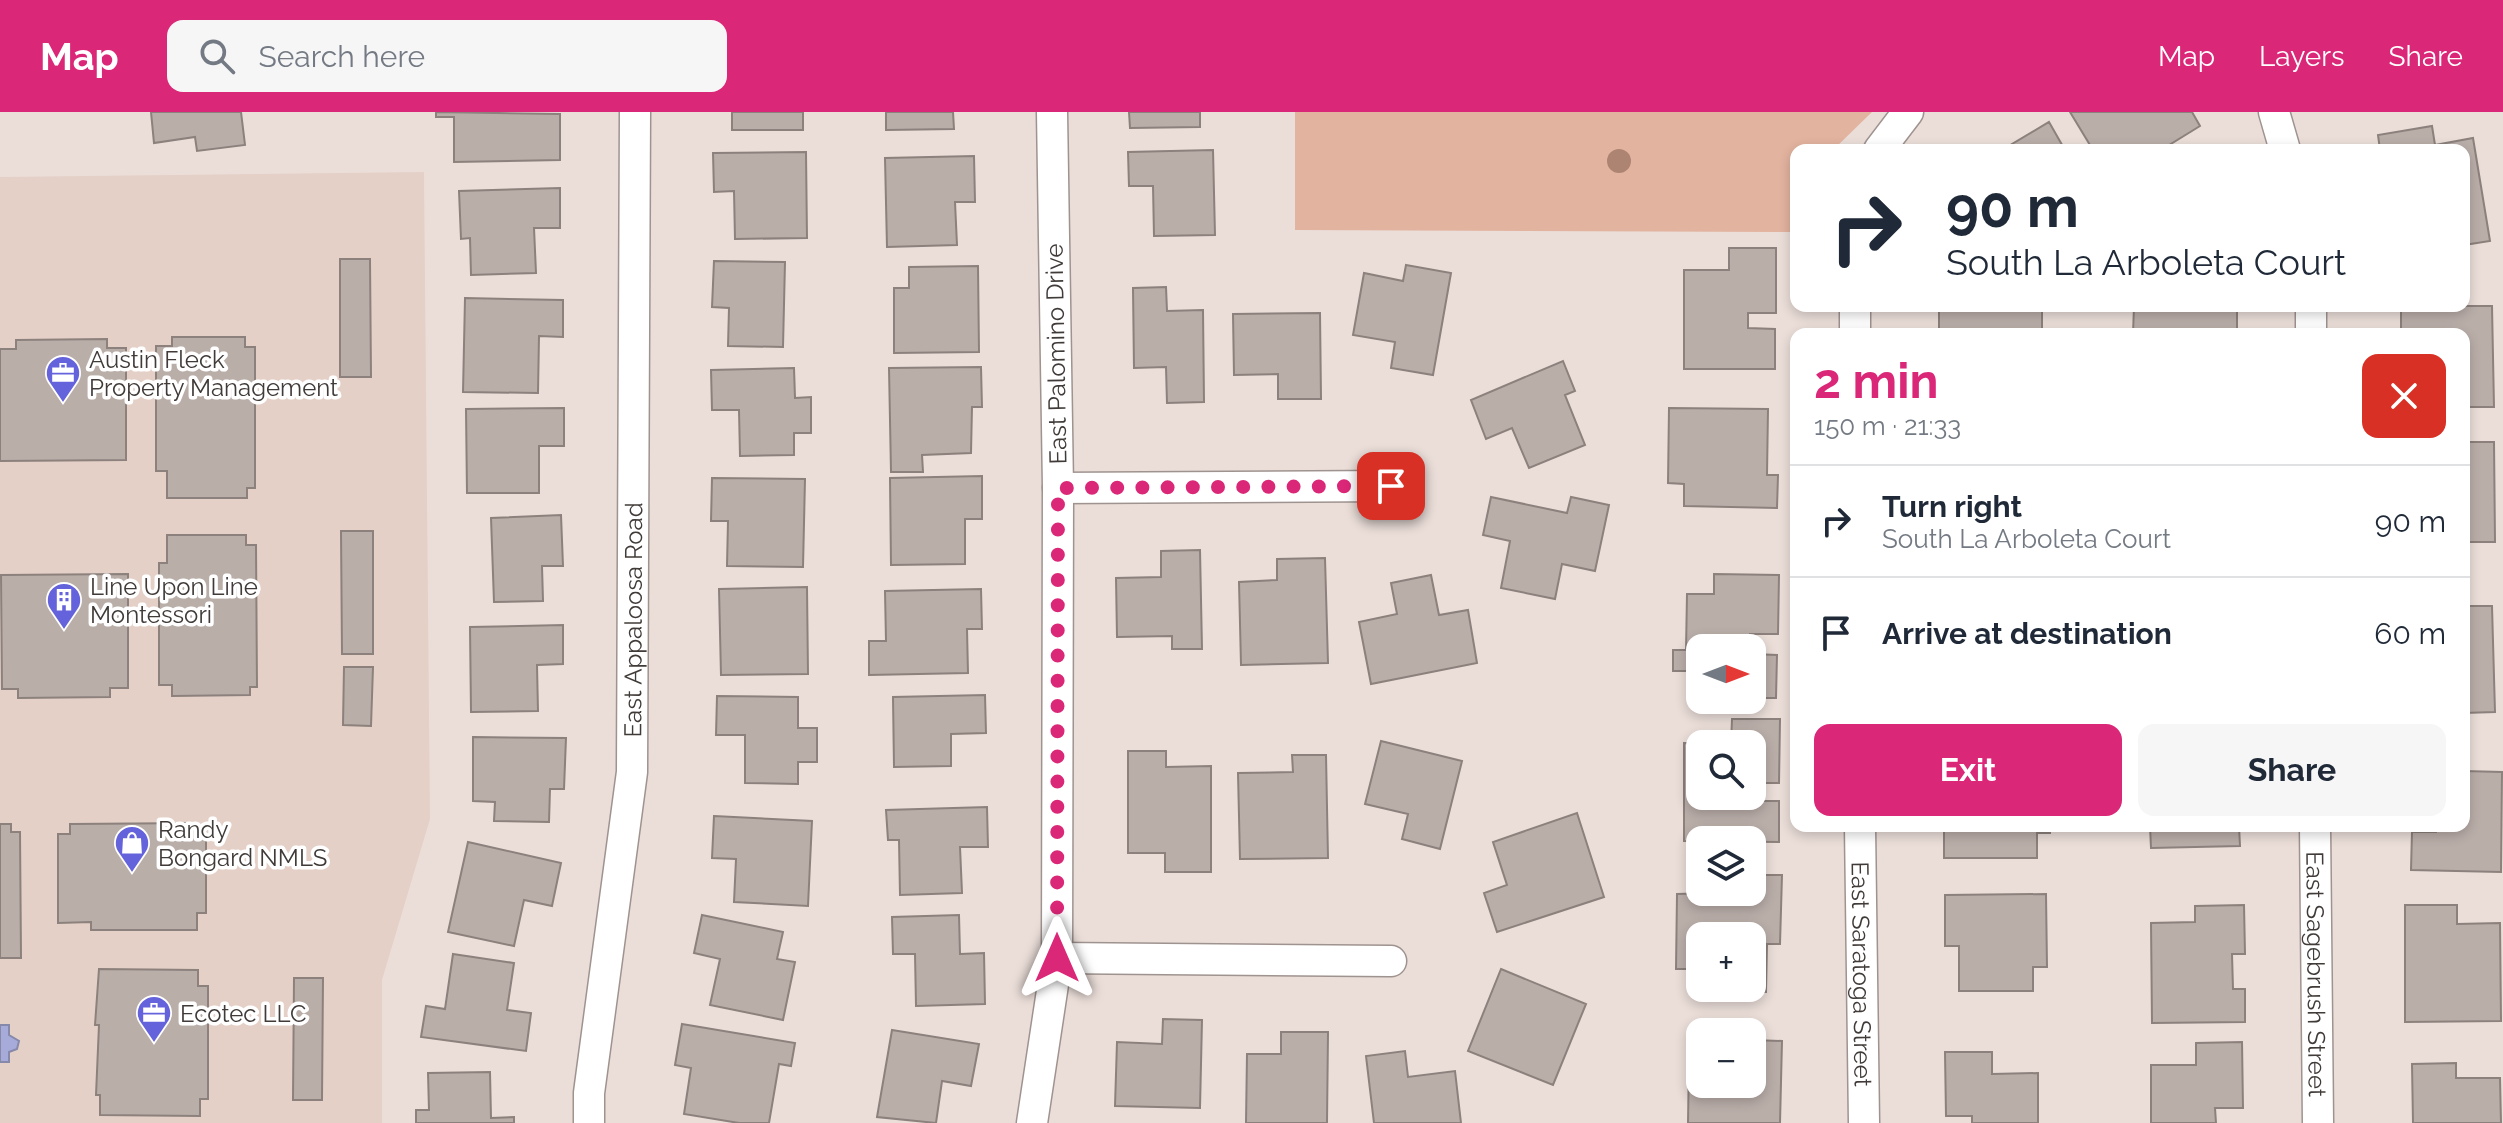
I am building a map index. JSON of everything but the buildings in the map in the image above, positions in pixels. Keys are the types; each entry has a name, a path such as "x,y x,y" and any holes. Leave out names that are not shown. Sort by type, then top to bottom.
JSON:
{"street":[{"name":"East Appaloosa Road","path":"589,1123 589,1093 632,772 635,112"},
{"name":"East Palomino Drive","path":"1032,1123 1057,958 1058,488 1052,112"},
{"path":"1884,144 1908,112"},
{"path":"2274,112 2283,144"},
{"path":"1058,488 1391,486"},
{"name":"East Saratoga Street","path":"1860,832 1864,1123"},
{"name":"East Sagebrush Street","path":"2315,832 2318,1123"},
{"path":"1057,958 1391,961"}],"shaded area":[{"path":"1295,112 1872,112 1839,144 1790,144 1790,232 1295,230"},
{"path":"424,172 430,819 382,980 382,1123 0,1123 0,177"}],"water":[{"path":"0,1025 9,1025 9,1035 19,1041 17,1049 9,1052 9,1062 0,1062"}],"place":[{"name":"Austin Fleck Property Management","path":"63,404"},
{"name":"Line Upon Line Montessori","path":"64,631"},
{"name":"Randy Bongard NMLS","path":"132,874"},
{"name":"Ecotec LLC","path":"154,1044"}],"route":[{"path":"1057,958 1058,488 1391,486"}]}
